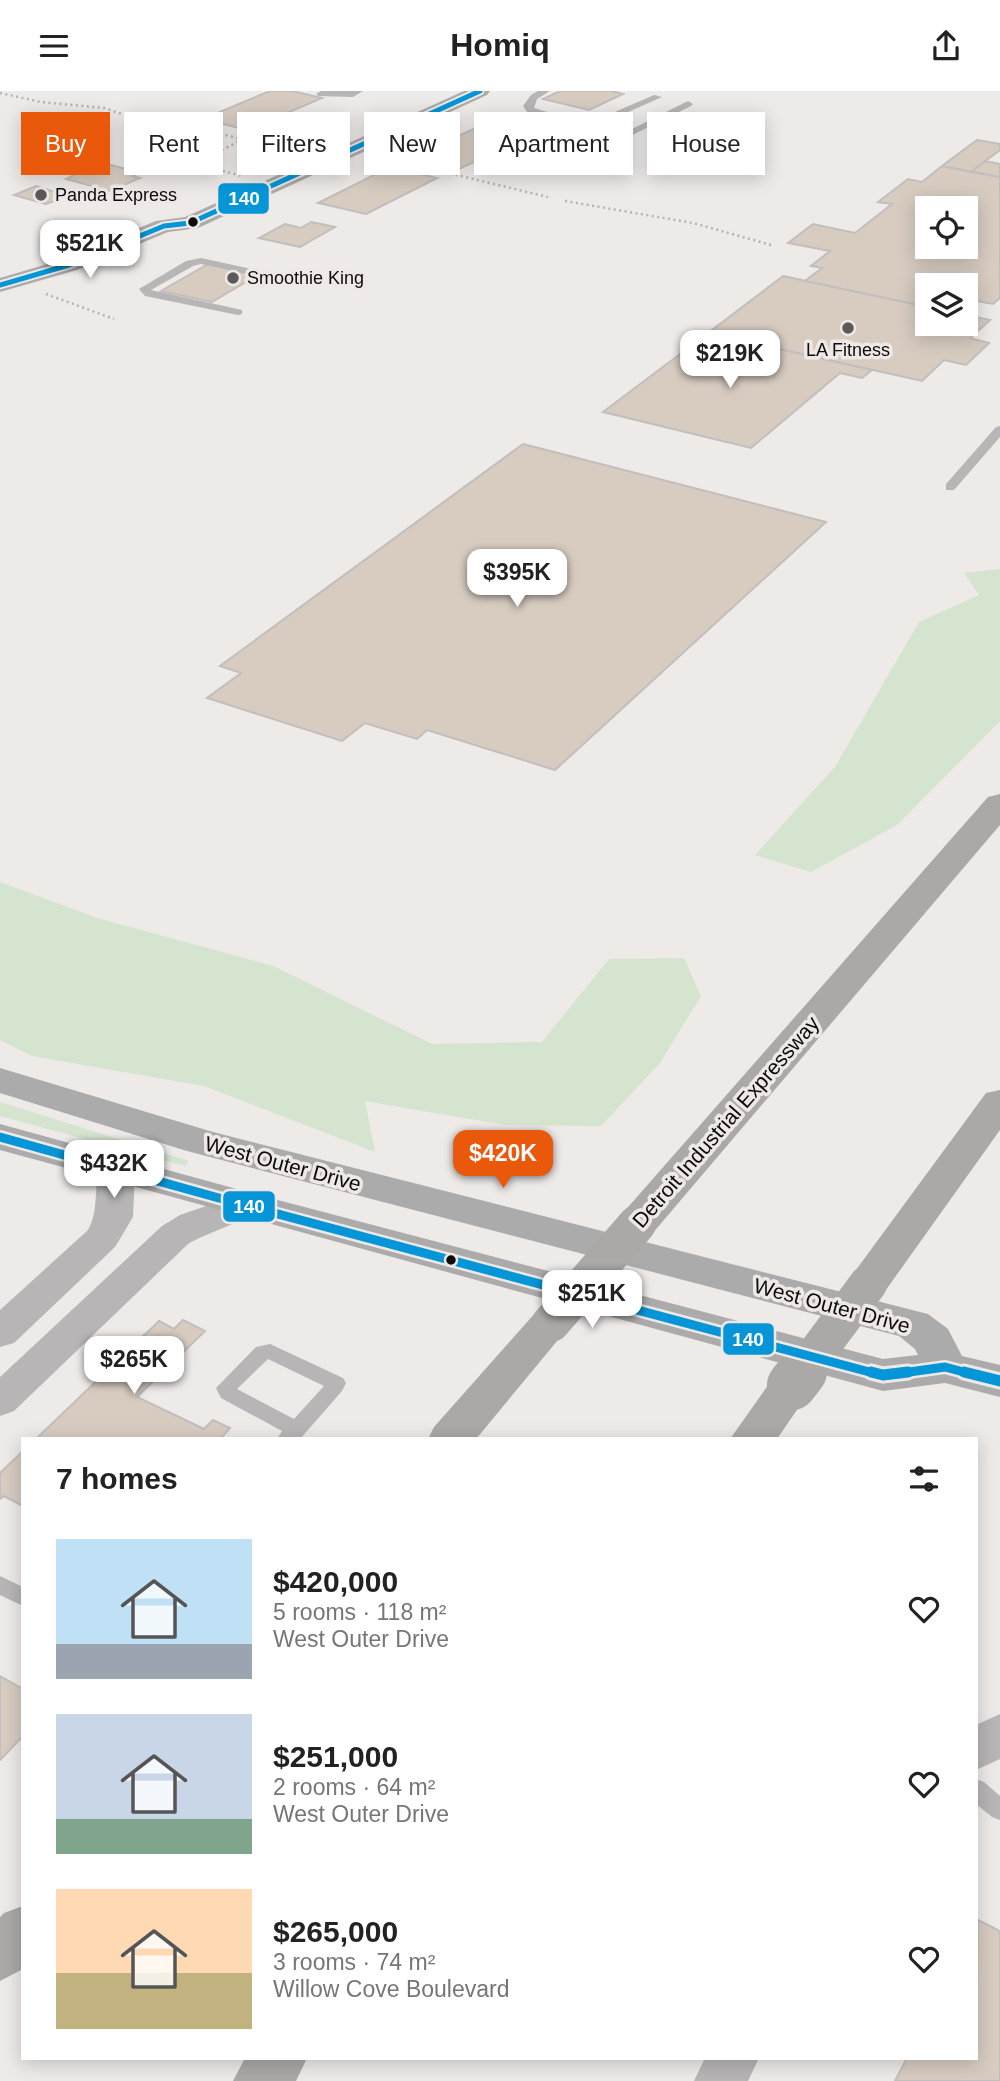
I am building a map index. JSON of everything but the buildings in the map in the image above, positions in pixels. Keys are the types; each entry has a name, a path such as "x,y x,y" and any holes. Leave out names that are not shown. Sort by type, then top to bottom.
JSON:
{"highway":[{"name":"Detroit Industrial Expressway","path":"452,1437 1000,804"},
{"path":"753,1437 1000,1102"},
{"path":"0,1956 21,1932"},
{"path":"262,2081 278,2060"}],"street":[{"path":"164,226 161,217 454,91"},
{"path":"0,285 69,265 164,226 190,223 480,91"},
{"name":"West Outer Drive","path":"0,1080 215,1146 913,1325 979,1376"},
{"name":"West Outer Drive","path":"0,1137 244,1205 883,1375 979,1376"},
{"path":"0,1333 102,1238 114,1217 117,1169"},
{"path":"0,1401 175,1235 193,1224 244,1205"},
{"path":"978,1750 1000,1733"},
{"path":"720,2081 732,2060"}],"lane":[{"path":"321,94 353,94 358,91"},
{"path":"534,112 530,110 530,101 545,91"},
{"path":"633,132 688,105 644,91"},
{"path":"622,112 657,97"},
{"path":"238,312 149,294 144,289 190,263 201,261 293,281"},
{"path":"950,487 1000,430"},
{"path":"270,1351 335,1383 292,1434 228,1393 226,1388 263,1352 270,1351"},
{"path":"0,1585 21,1596"},
{"path":"978,1791 1000,1810"}],"path":[{"path":"0,93 41,102 104,108 124,115"},
{"path":"223,134 239,141 223,149"},
{"path":"223,171 242,176"},
{"path":"457,175 548,197"},
{"path":"565,201 684,221 771,245"},
{"path":"45,294 114,319"}],"green space":[{"path":"1000,569 1000,721 897,825 811,872 755,855 835,767 919,622 979,595 964,573"},
{"path":"0,882 97,918 273,966 432,1044 542,1042 609,959 684,958 701,996 660,1063 601,1126 505,1125 365,1101 375,1152 204,1086 32,1056 0,1040"},
{"path":"0,1102 189,1161 185,1166 0,1116"}],"transit line":[{"name":"140","path":"0,285 69,265 164,226 190,223 480,91"},
{"name":"140","path":"0,1137 244,1205 883,1375 945,1367 1000,1381"}],"place":[{"name":"Panda Express","path":"41,195"},
{"name":"Smoothie King","path":"233,278"},
{"name":"LA Fitness","path":"848,328"}]}
